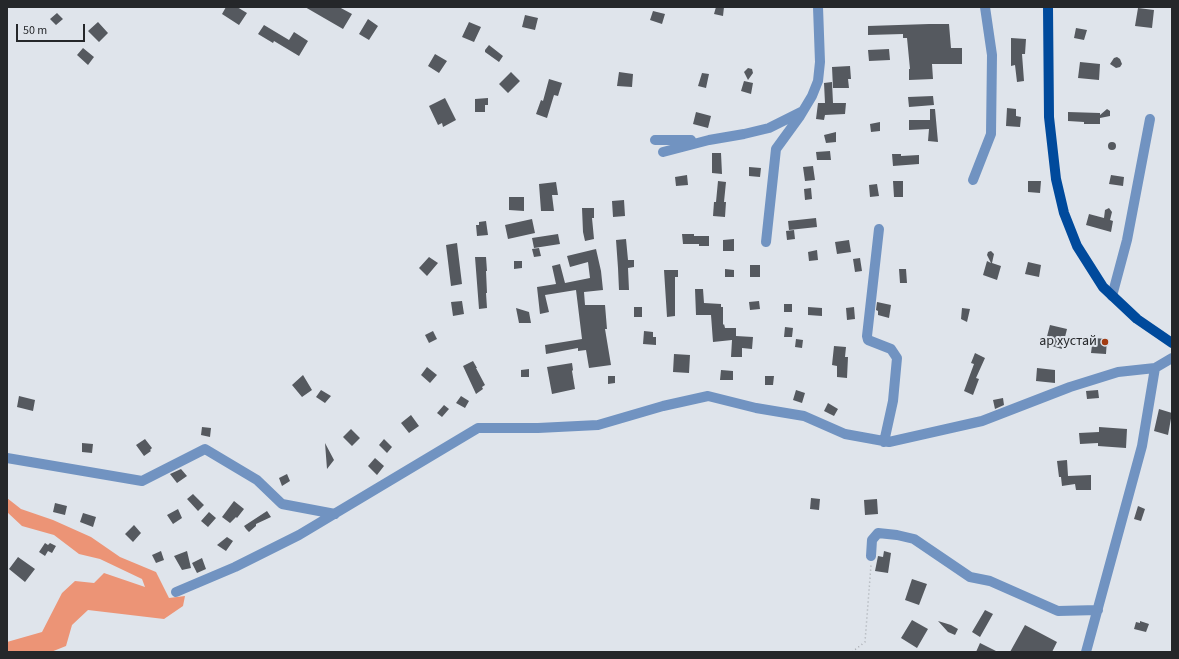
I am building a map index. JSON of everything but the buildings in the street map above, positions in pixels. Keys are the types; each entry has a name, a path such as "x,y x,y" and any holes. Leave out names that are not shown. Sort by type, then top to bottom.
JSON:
{"main road":[{"path":"1048,7 1049,117 1056,179 1062,206 1077,246 1103,287 1137,319 1172,343"}],"street":[{"path":"766,242 776,149 803,111 818,81 820,71 818,7"},
{"path":"973,180 991,134 992,55 985,7"},
{"path":"663,152 709,140 769,128 803,111"},
{"path":"1112,296 1127,240 1150,118"},
{"path":"655,140 709,140"},
{"path":"879,229 867,336 868,340 891,349 897,358 893,401 884,442"},
{"path":"176,592 235,567 299,535 478,428 538,428 598,425 663,406 708,396 756,408 804,416 845,434 889,442 982,421 1070,387 1118,372 1155,368 1172,358"},
{"path":"1086,652 1142,446 1155,368"},
{"path":"7,458 142,481 205,449 257,480 282,504 335,514"},
{"path":"871,556 872,540 878,534 897,535 914,539 970,577 990,581 1058,611 1098,610"}],"path":[{"path":"852,652 865,642 871,556"},
{"path":"1167,652 1172,651"}],"shaded area":[{"path":"7,498 21,509 53,520 91,537 120,557 156,572 169,598 185,596 183,606 164,619 88,610 72,625 66,646 51,652 7,652 7,642 42,632 62,593 75,581 94,583 104,573 145,587 142,579 100,559 79,554 54,535 22,526 7,512"}],"place":[{"name":"ар хустай","path":"1105,342"}]}
